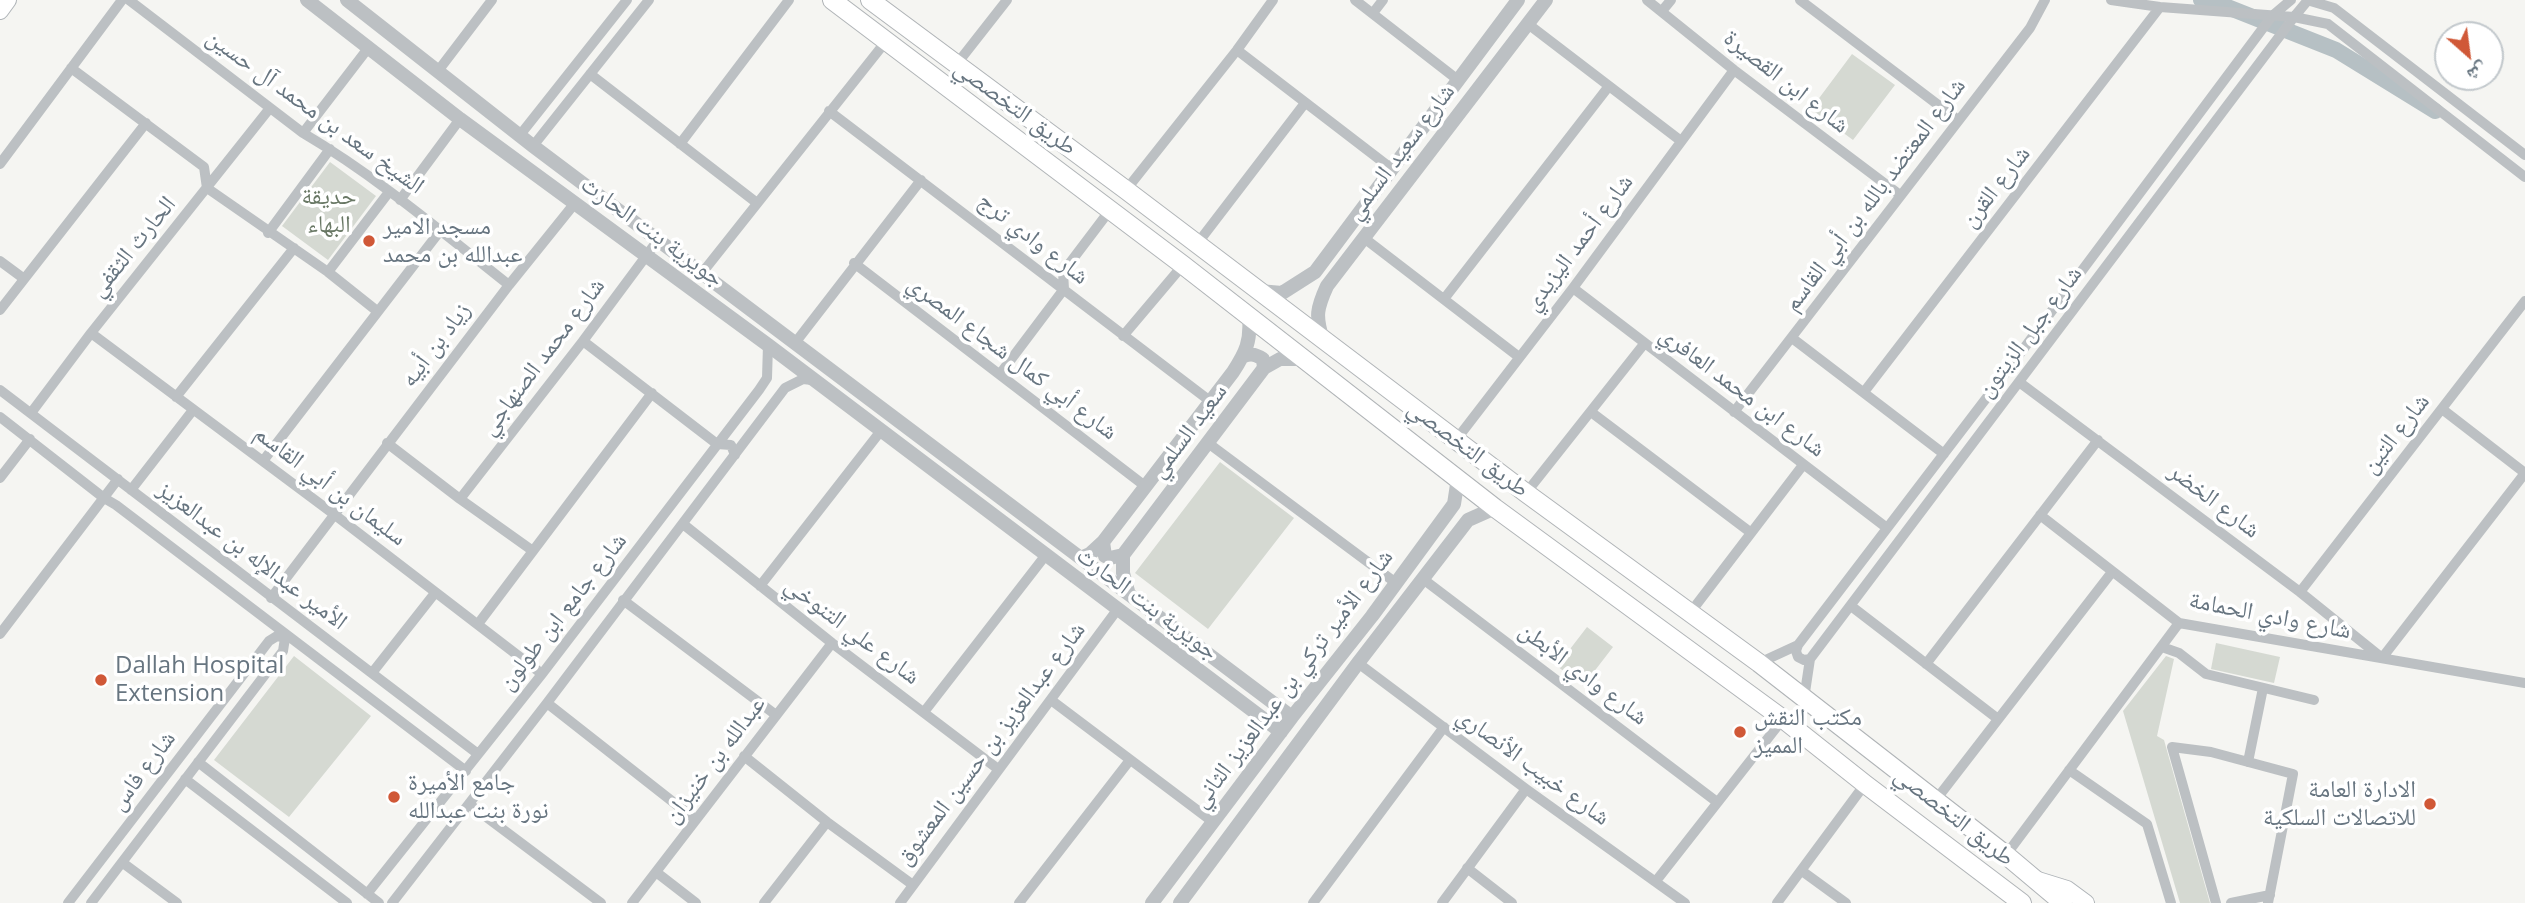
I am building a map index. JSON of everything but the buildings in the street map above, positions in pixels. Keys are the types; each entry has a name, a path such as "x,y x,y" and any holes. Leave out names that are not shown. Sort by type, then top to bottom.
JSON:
{"main road":[{"path":"0,11 9,0"},
{"name":"طريق التخصصي","path":"832,0 1183,265 1495,508 1783,719 2016,901"},
{"name":"طريق التخصصي","path":"870,0 1526,493 1759,663 2006,855 2063,903"},
{"path":"2029,877 2067,889 2086,903"}],"street":[{"path":"0,164 122,0"},
{"name":"الشيخ سعد بن محمد آل حسين","path":"129,0 303,133 389,192 509,285"},
{"name":"جويرية بنت الحارث","path":"307,0 460,119 768,345 1281,732"},
{"name":"جويرية بنت الحارث","path":"347,0 533,146 1292,717"},
{"path":"438,71 492,0"},
{"path":"520,135 627,0"},
{"path":"533,146 649,0"},
{"path":"680,144 789,0"},
{"path":"956,65 1007,0"},
{"path":"1126,190 1237,50 1273,0"},
{"path":"1356,0 1475,92"},
{"path":"1373,13 1383,0"},
{"name":"شارع سعيد السلمي","path":"1259,291 1282,293 1315,272 1518,0"},
{"name":"شارع سعيد السلمي","path":"1322,340 1316,319 1327,285 1546,0"},
{"name":"شارع ابن القصيرة","path":"1647,0 1734,70 1900,195"},
{"path":"1662,11 1671,0"},
{"path":"1800,0 1958,120"},
{"name":"شارع المعتضد بالله بن أبي القاسم","path":"1734,412 2030,28 2045,0"},
{"path":"2112,0 2160,7 2294,17 2328,24 2525,177"},
{"name":"شارع جبل الزيتون","path":"1759,663 1798,645 2272,16 2291,0"},
{"path":"2308,0 2334,8 2525,155"},
{"name":"شارع جبل الزيتون","path":"1804,699 1810,659 2308,0"},
{"name":"شارع القرن","path":"1864,391 2160,7"},
{"path":"303,133 367,46 380,40 383,33 379,24"},
{"path":"1528,24 1681,141"},
{"path":"383,58 381,48 386,40 398,40"},
{"path":"702,273 887,40"},
{"path":"1237,50 1392,169"},
{"path":"71,68 204,167 207,188 268,233 328,272 377,310"},
{"name":"شارع أحمد اليزيدي","path":"1456,440 1573,288 1734,70"},
{"path":"590,75 757,203"},
{"path":"1444,299 1609,86"},
{"path":"1197,244 1305,103"},
{"name":"الحارث الثقفي","path":"30,413 270,108"},
{"name":"شارع وادي ترج","path":"829,111 1210,401"},
{"path":"536,115 536,128 545,129 550,125"},
{"path":"400,201 460,119"},
{"path":"0,310 146,123"},
{"path":"268,233 330,149"},
{"path":"795,343 854,263 921,180"},
{"path":"328,272 389,192"},
{"name":"زياد بن أبيه","path":"271,598 387,443 575,204"},
{"path":"1000,374 1064,289 1063,272 1110,210"},
{"path":"263,461 440,231"},
{"path":"1341,238 1359,244 1444,299 1519,357"},
{"name":"شارع محمد الصنهاجي","path":"460,499 658,240"},
{"path":"176,397 293,248"},
{"path":"0,261 23,278"},
{"name":"شارع أبي كمال شجاع المصري","path":"854,263 1145,486"},
{"path":"1123,336 1183,265"},
{"path":"1315,272 1305,291 1309,296 1315,295 1327,285"},
{"name":"شارع ابن محمد العافري","path":"1573,288 1887,528"},
{"name":"شارع التين","path":"2300,592 2525,301"},
{"name":"سعيد السلمي","path":"1081,558 1103,542 1244,356 1250,335 1249,318"},
{"name":"سليمان بن أبي القاسم","path":"92,333 542,674"},
{"path":"1792,338 1944,454"},
{"path":"583,341 717,444 731,444 735,455"},
{"path":"1526,493 1644,344"},
{"name":"شارع جامع ابن طولون","path":"367,894 542,674 767,378 768,345"},
{"path":"1244,356 1257,355 1263,359 1265,368 1280,359 1305,359"},
{"name":"سعيد السلمي","path":"1123,555 1265,368"},
{"name":"شارع جامع ابن طولون","path":"392,903 785,388 803,379 812,380"},
{"name":"شارع الخضر","path":"2019,382 2300,592 2382,658"},
{"name":"الأمير عبدالإله بن عبدالعزيز","path":"0,390 478,754"},
{"path":"478,624 652,393"},
{"path":"2382,658 2525,473 2442,409"},
{"path":"131,491 193,410"},
{"path":"1591,412 1750,533"},
{"name":"الأمير عبدالإله بن عبدالعزيز","path":"0,417 104,499 126,512 277,625 466,771"},
{"path":"730,428 735,439 746,441"},
{"path":"760,586 880,432"},
{"path":"0,478 30,439"},
{"path":"1926,664 2098,440"},
{"path":"387,443 533,551"},
{"path":"1208,443 1396,583"},
{"path":"1690,613 1803,465"},
{"name":"شارع الأمير تركي بن عبدالعزيز الثاني","path":"1152,903 1372,616 1454,504 1458,478"},
{"path":"0,634 118,480"},
{"path":"970,499 978,500 982,496 982,483"},
{"path":"987,512 984,504 987,500 1000,497"},
{"path":"1454,504 1466,512 1468,520"},
{"name":"شارع الأمير تركي بن عبدالعزيز الثاني","path":"1182,902 1229,835 1468,520 1495,508"},
{"name":"شارع وادي الحمامة","path":"2040,516 2179,623 2525,684"},
{"name":"شارع علي التنوخي","path":"683,524 832,643 998,768"},
{"path":"1103,542 1105,556 1110,558 1123,555 1123,573 1128,591"},
{"path":"924,712 1045,556"},
{"path":"1408,566 1423,579"},
{"path":"1936,801 2112,572"},
{"name":"شارع وادي الأبطن","path":"1423,579 1717,802"},
{"path":"372,673 435,593"},
{"path":"1386,597 1389,610 1402,606"},
{"path":"623,600 776,715"},
{"path":"1851,606 1998,719"},
{"name":"شارع عبدالعزيز بن حسين المعشوق","path":"900,903 1117,610"},
{"path":"1372,616 1385,613 1388,618 1386,627"},
{"path":"2006,855 2179,623"},
{"name":"شارع فاس","path":"68,903 269,641 277,636 285,638 283,651 91,903"},
{"name":"عبدالله بن خنيزان","path":"632,903 832,643"},
{"path":"1798,645 1798,657 1810,659"},
{"path":"2162,647 2179,653 2206,674 2314,699"},
{"name":"شارع خبيب الأنصاري","path":"1358,663 1526,789 1685,903"},
{"path":"234,686 239,682 246,683 250,694"},
{"path":"2248,762 2263,688"},
{"path":"1051,700 1229,835"},
{"path":"547,703 696,820"},
{"path":"1266,722 1277,716 1276,704"},
{"path":"1656,881 1783,719"},
{"path":"1313,903 1444,727"},
{"path":"2216,903 2172,747 2211,752 2293,774 2269,899 2231,903"},
{"path":"744,757 912,885"},
{"path":"1018,903 1129,760"},
{"path":"198,762 379,903"},
{"path":"197,788 194,778 196,773 201,770 212,772"},
{"path":"2069,770 2147,824 2171,903"},
{"path":"185,779 347,903"},
{"path":"1777,903 1864,784"},
{"path":"1443,903 1526,789"},
{"path":"470,804 601,903"},
{"path":"764,903 827,822"},
{"path":"122,863 177,903"},
{"path":"1467,868 1512,903"},
{"path":"1802,870 1846,903"},
{"path":"656,872 696,903"}],"green space":[{"path":"1852,54 1895,85 1853,140 1811,109"},
{"name":"حديقة البهاء","path":"330,162 376,196 328,260 282,226"},
{"path":"1220,462 1294,518 1208,629 1135,573"},
{"path":"1587,627 1613,647 1583,686 1557,666"},
{"path":"2216,643 2280,657 2274,683 2211,669"},
{"path":"294,656 371,716 289,817 214,760"},
{"path":"2166,656 2174,659 2157,736 2164,740 2210,903 2180,903 2123,711"}],"waterway":[{"path":"2201,0 2225,6 2336,50 2435,111"}],"place":[{"name":"مسجد الامير عبدالله بن محمد","path":"369,241"},
{"name":"Dallah Hospital Extension","path":"101,680"},
{"name":"مكتب النقش المميز","path":"1740,732"},
{"name":"جامع الأميرة نورة بنت عبدالله","path":"394,797"},
{"name":"الادارة العامة للاتصالات السلكية","path":"2430,804"}]}
